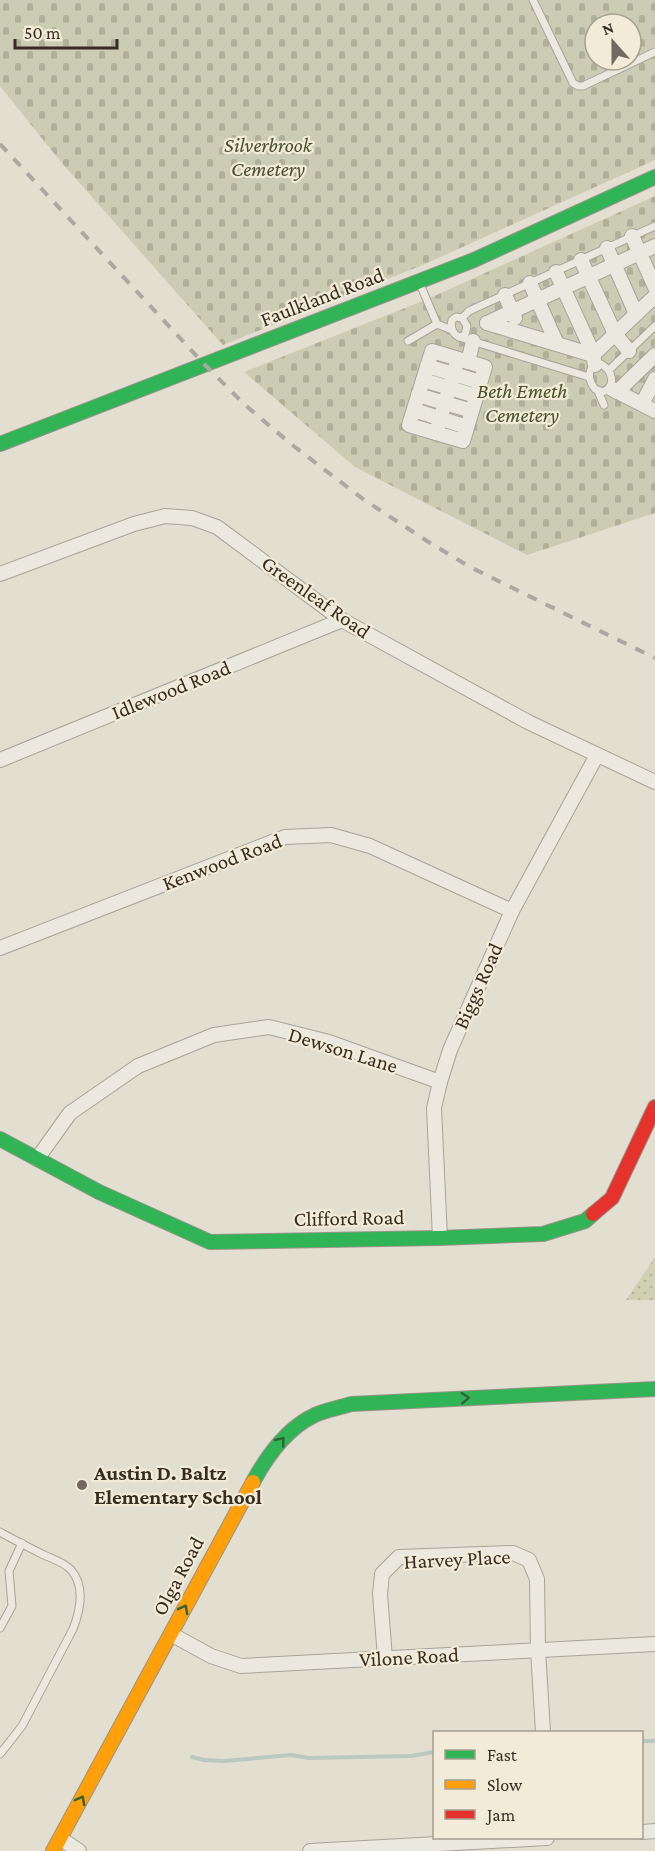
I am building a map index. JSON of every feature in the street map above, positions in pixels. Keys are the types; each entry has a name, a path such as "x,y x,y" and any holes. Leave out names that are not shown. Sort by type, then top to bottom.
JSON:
{"street":[{"name":"Faulkland Road","path":"0,444 474,260 655,177"},
{"path":"632,236 655,287"},
{"path":"597,367 557,344 487,323 655,246"},
{"path":"607,248 636,314"},
{"path":"581,260 615,334 629,351"},
{"path":"555,272 597,367"},
{"path":"530,283 557,344"},
{"path":"505,295 522,333"},
{"path":"597,367 615,334 655,296"},
{"path":"436,433 453,374 473,342"},
{"path":"432,351 463,360 485,367 463,441 410,425 432,351"},
{"path":"609,390 639,370 655,355"},
{"path":"427,366 480,382"},
{"path":"639,370 655,379 642,404"},
{"path":"423,380 476,396"},
{"path":"609,390 655,411"},
{"path":"418,395 472,411"},
{"path":"414,410 467,427"},
{"name":"Greenleaf Road","path":"0,574 134,524 165,516 192,518 217,527 342,620 528,722 655,782"},
{"name":"Idlewood Road","path":"0,760 342,620"},
{"name":"Biggs Road","path":"440,1238 434,1108 450,1050 512,911 597,755"},
{"name":"Kenwood Road","path":"0,948 285,837 331,835 370,846 512,911"},
{"name":"Dewson Lane","path":"37,1159 70,1113 138,1066 214,1035 269,1027 329,1042 440,1082"},
{"name":"Clifford Road","path":"0,1139 99,1192 210,1242 543,1234 585,1221 612,1198 655,1107"},
{"name":"Olga Road","path":"53,1851 262,1465 288,1433 315,1415 351,1404 655,1389"},
{"name":"Harvey Place","path":"385,1658 380,1594 382,1574 399,1557 513,1553 529,1560 537,1579 543,1731"},
{"name":"Vilone Road","path":"171,1634 211,1656 241,1666 655,1644"},
{"path":"60,1838 79,1851"},
{"path":"310,1851 532,1839"}],"lane":[{"path":"533,0 573,83 578,86 583,86 655,52"},
{"path":"462,318 469,311 655,226"},
{"path":"419,282 437,324 452,330 459,337 473,342 597,367 612,377 604,405"},
{"path":"452,330 452,320 456,317 462,318 467,326 467,332 459,337"},
{"path":"408,341 437,324"},
{"path":"609,390 592,385 597,367 629,351 655,326"},
{"path":"0,1532 57,1560 72,1571 81,1598 80,1612 73,1629 22,1726 0,1754"},
{"path":"0,1628 12,1606 9,1571 22,1543"}],"green space":[{"name":"Silverbrook Cemetery","path":"0,0 655,0 655,160 425,264 223,345 61,162 0,86"},
{"name":"Beth Emeth Cemetery","path":"655,196 655,513 527,555 355,467 244,372 430,298"},
{"path":"655,1257 655,1300 626,1300"}],"waterway":[{"path":"643,1741 655,1741"},
{"path":"192,1757 224,1761 291,1755 309,1758 411,1756 433,1752"}],"railway":[{"path":"0,144 205,365 244,404 291,444 363,499 470,567 655,658"}],"traffic: fast":[{"path":"0,444 474,260 655,177"},
{"path":"0,1139 99,1192 210,1242 543,1234 585,1221 593,1214"},
{"path":"253,1482 271,1453 295,1427 315,1415 351,1404 655,1389"}],"traffic: slow":[{"path":"53,1851 253,1482"}],"traffic: jam":[{"path":"593,1214 612,1198 655,1107"}],"place":[{"name":"Austin D. Baltz Elementary School","path":"82,1485"}]}
